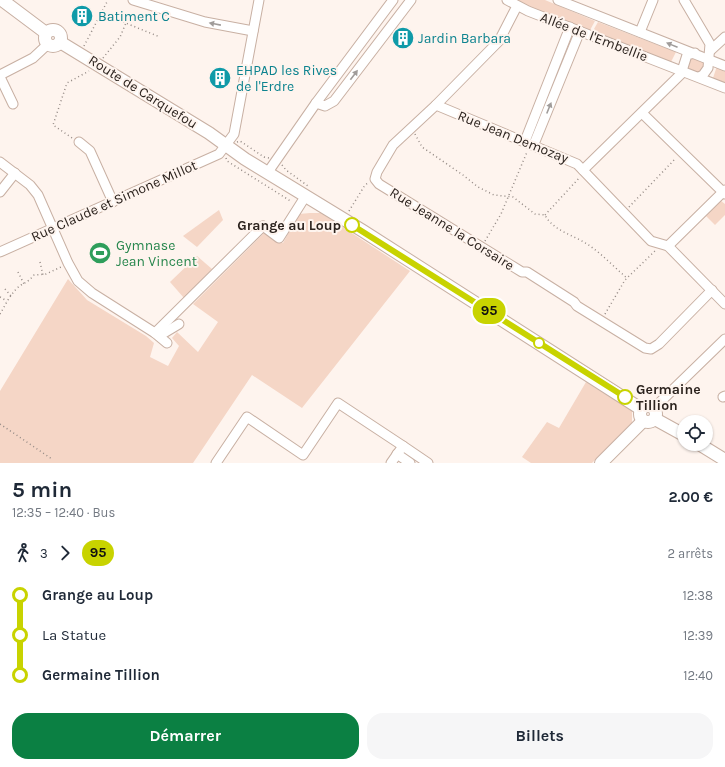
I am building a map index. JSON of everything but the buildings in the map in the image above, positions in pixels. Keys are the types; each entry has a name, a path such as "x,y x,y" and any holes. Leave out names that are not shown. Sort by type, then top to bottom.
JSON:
{"main road":[{"path":"2,0 47,39"},
{"name":"Route de Carquefou","path":"47,39 54,46 60,42 80,53 209,133 224,146 268,172 302,202 363,231 677,431"},
{"path":"601,463 649,414"},
{"path":"710,451 725,460"}],"street":[{"path":"133,0 205,22 253,32"},
{"name":"Rue Claude et Simone Millot","path":"0,252 219,154 234,134 259,0"},
{"path":"268,172 316,103 393,0"},
{"path":"316,103 325,106 334,101 411,0"},
{"name":"Allée de l'Embellie","path":"507,0 517,6 725,88"},
{"name":"Allée de l'Embellie","path":"558,0 695,53 710,54 725,66"},
{"path":"640,32 653,0"},
{"path":"684,0 708,38 710,54 706,72 699,77"},
{"name":"Rue Jeanne la Corsaire","path":"517,6 499,41 436,105 393,145 377,172 375,179 379,184 522,272 527,272 645,348 651,349 660,344 712,290"},
{"path":"530,143 570,27"},
{"path":"530,143 580,31"},
{"path":"710,54 725,37"},
{"path":"13,104 0,76 33,58 47,39"},
{"path":"583,170 681,74 687,55 695,53"},
{"name":"Rue Jean Demozay","path":"436,105 570,159 583,170 651,241 664,245 725,304"},
{"path":"642,113 724,192 664,245"},
{"path":"79,142 90,150 113,202"},
{"path":"0,162 30,185 38,195 68,264 73,274 83,286 157,334 167,343"},
{"path":"0,192 15,173"},
{"path":"157,334 263,226 279,238 302,202"},
{"path":"157,334 180,324"},
{"path":"649,414 723,344"},
{"path":"216,463 247,417 303,455 338,403 428,463"},
{"path":"391,463 403,446"},
{"path":"397,454 410,463"}],"path":[{"path":"80,53 108,0"},
{"path":"101,13 160,37"},
{"path":"79,142 53,125 67,84 99,65 120,37 126,23"},
{"path":"412,128 422,147 464,174 478,187 494,195 512,197 535,214 545,215"},
{"path":"286,170 277,159 264,157 240,141 224,146 227,161 302,202"},
{"path":"481,246 501,214 530,143"},
{"path":"623,212 682,152"},
{"path":"545,215 581,176 583,170"},
{"path":"346,215 365,185 375,179"},
{"path":"545,215 549,223 556,228 577,237 592,247 627,278"},
{"path":"601,320 627,278 655,251 664,245"},
{"path":"40,262 43,275"},
{"path":"0,312 11,296 24,284 29,282 34,275 52,273 68,264"},
{"path":"18,272 24,284"},
{"path":"4,289 11,296"},
{"path":"0,297 7,301"},
{"path":"0,424 52,459"}],"shaded area":[{"path":"512,0 545,0 595,21 589,32"},
{"path":"598,22 676,52 670,64 594,34 594,29"},
{"path":"692,57 705,62 701,74 687,71 687,63"},
{"path":"717,66 725,69 725,86 712,81"},
{"path":"721,201 725,204 725,215 715,225 706,216"},
{"path":"219,210 223,220 197,247 183,236"},
{"path":"321,213 410,271 302,408 252,375 193,463 0,463 0,391 68,279 87,300 146,336 154,343 150,357 168,366 179,346 172,338 177,332 198,352 218,322 193,304 264,233 283,243 299,214"},
{"path":"197,256 212,269 184,298 170,282"},
{"path":"586,382 632,411 632,423 592,463 531,463 522,457 547,422 559,428"}],"bus line":[{"name":"95","path":"352,225 625,397"}],"place":[{"name":"Batiment C","path":"82,16"},
{"name":"Jardin Barbara","path":"403,38"},
{"name":"EHPAD les Rives de l'Erdre","path":"220,78"},
{"name":"Grange au Loup","path":"352,225"},
{"name":"Gymnase Jean Vincent","path":"100,253"},
{"name":"Germaine Tillion","path":"625,397"}]}
